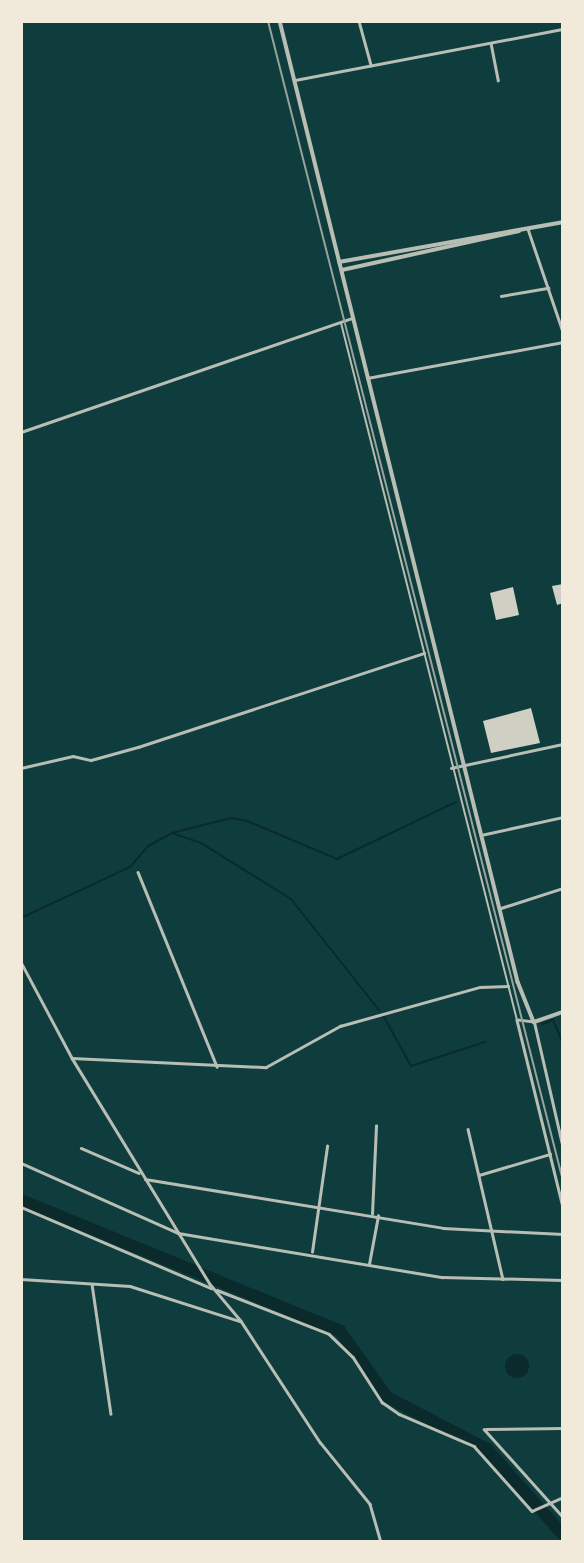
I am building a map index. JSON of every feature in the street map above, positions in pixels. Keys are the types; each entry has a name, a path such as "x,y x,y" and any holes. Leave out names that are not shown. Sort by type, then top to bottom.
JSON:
{"street":[{"path":"280,21 462,764 518,982 534,1022 563,1149"},
{"path":"359,21 371,65"},
{"path":"294,81 563,29"},
{"path":"491,43 498,80"},
{"path":"339,262 563,222"},
{"path":"342,270 482,243 527,228"},
{"path":"527,228 563,332"},
{"path":"501,296 548,288"},
{"path":"21,432 353,317"},
{"path":"367,378 563,342"},
{"path":"21,768 74,756 91,760 138,747 424,653"},
{"path":"451,768 563,744"},
{"path":"481,835 563,817"},
{"path":"138,872 217,1067"},
{"path":"500,908 563,887"},
{"path":"21,962 72,1058 141,1174 204,1270 210,1284 241,1321 320,1442 370,1504 381,1542"},
{"path":"72,1058 217,1067 266,1067 340,1026 480,987 508,986"},
{"path":"563,1012 534,1022 517,1020 563,1207"},
{"path":"372,1214 376,1126"},
{"path":"468,1129 503,1280"},
{"path":"312,1252 321,1206 327,1146"},
{"path":"81,1148 141,1174"},
{"path":"479,1175 550,1154"},
{"path":"21,1163 178,1233 312,1252 442,1277 563,1280"},
{"path":"145,1179 494,1234 563,1234"},
{"path":"21,1207 329,1335 353,1357 382,1402 398,1414 474,1446 535,1510 563,1497"},
{"path":"369,1265 378,1216"},
{"path":"21,1279 130,1286 241,1321"},
{"path":"92,1284 111,1414"},
{"path":"563,1428 484,1429 563,1517"}],"lane":[{"path":"341,322 451,768 517,1020"}],"water":[{"path":"517,1354 528,1361 529,1366 522,1377 517,1378 506,1371 505,1366 512,1355"}],"building":[{"path":"563,584 563,603 557,605 552,586"},
{"path":"513,587 519,615 496,620 490,593"},
{"path":"531,708 540,743 491,753 483,721"}],"waterway":[{"path":"172,833 231,818 247,821 337,859 456,802"},
{"path":"21,918 130,867 148,846 172,833 201,843 291,899 379,1010"},
{"path":"384,1017 411,1066 485,1042"},
{"path":"542,1024 553,1020 563,1043"},
{"path":"21,1200 340,1331 387,1397 487,1449 563,1535"}],"tram line":[{"path":"268,21 563,1181"}]}
